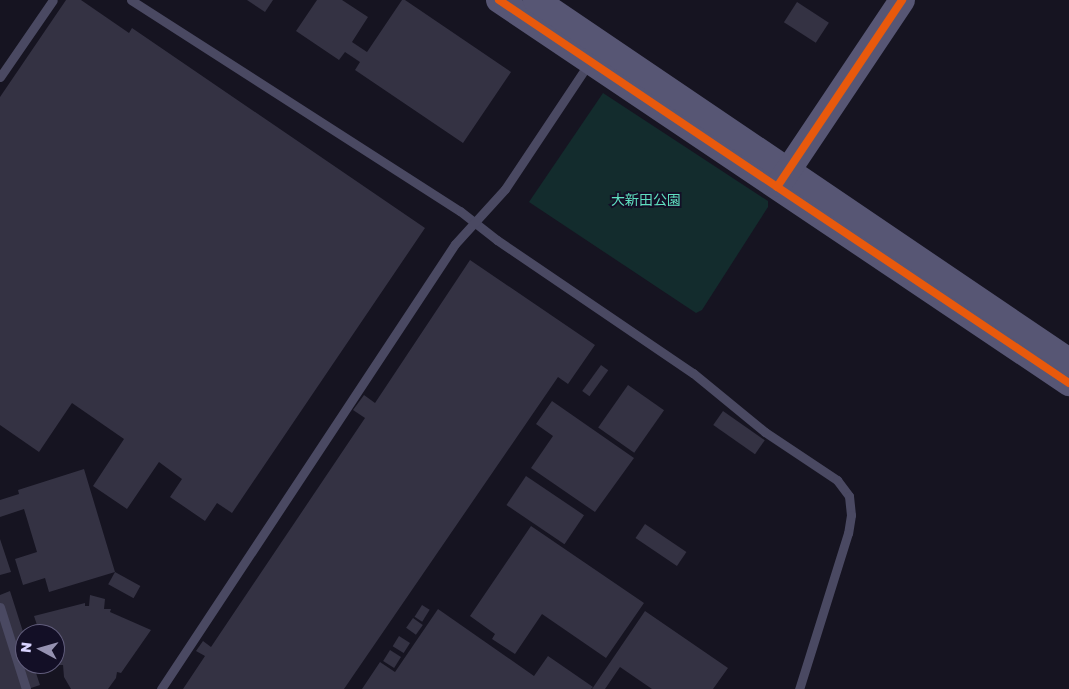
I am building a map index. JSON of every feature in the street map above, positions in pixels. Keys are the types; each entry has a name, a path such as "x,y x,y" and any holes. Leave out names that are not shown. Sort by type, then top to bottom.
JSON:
{"street":[{"path":"499,0 596,52 782,179 1069,383"},
{"path":"536,0 596,52"},
{"path":"782,179 902,0"},
{"path":"782,179 1069,361"}],"lane":[{"path":"0,77 54,0"},
{"path":"131,0 475,223 497,240 693,373 765,432 837,480 849,496 851,515 848,533 799,689"},
{"path":"161,689 455,244 505,189 596,52"},
{"path":"0,607 26,689"}],"green space":[{"name":"大新田公園","path":"603,93 768,201 768,207 702,310 696,313 529,202"}],"building":[{"path":"66,0 81,0 129,33 132,28 425,228 232,513 217,503 205,521 170,497 182,479 159,462 127,509 93,486 124,439 72,403 39,452 0,425 0,97"},
{"path":"247,0 273,0 265,12"},
{"path":"317,0 342,0 368,17 352,42 367,52 402,0 405,0 511,72 463,143 355,70 360,62 345,52 339,60 296,31"},
{"path":"797,2 829,23 816,43 784,22"},
{"path":"470,260 595,345 568,384 558,377 344,689 183,689 205,656 196,651 203,641 211,647 365,418 353,410 364,395 375,403"},
{"path":"601,365 608,370 589,396 582,391"},
{"path":"628,385 664,410 634,453 598,428"},
{"path":"552,401 634,458 595,512 531,468 553,436 536,424"},
{"path":"723,411 765,440 755,454 713,425"},
{"path":"84,469 115,572 49,592 45,578 23,585 15,559 37,552 24,509 0,517 0,500 19,494 18,490"},
{"path":"526,476 584,515 564,544 506,505"},
{"path":"645,524 686,552 677,566 635,538"},
{"path":"531,526 644,603 606,658 542,614 515,654 492,639 495,634 470,616"},
{"path":"0,539 11,572 0,575"},
{"path":"115,572 140,586 134,598 108,584"},
{"path":"10,591 21,624 15,624 15,674 36,674 40,685 28,689 0,689 0,595"},
{"path":"90,595 105,599 104,609 111,609 110,612 151,630 121,673 117,672 116,678 108,689 71,689 64,677 65,624 37,624 34,616 85,603 85,606 89,606"},
{"path":"422,605 430,610 422,622 415,617"},
{"path":"438,609 534,676 548,656 593,687 591,689 362,689 380,662 395,672"},
{"path":"645,611 728,668 713,689 652,689 620,667 605,689 592,689"},
{"path":"413,618 423,625 416,635 406,628"},
{"path":"399,636 410,643 404,653 393,646"},
{"path":"390,650 401,657 394,668 383,661"}],"cycle path":[{"path":"499,0 1069,383"},
{"path":"777,187 902,0"}]}
